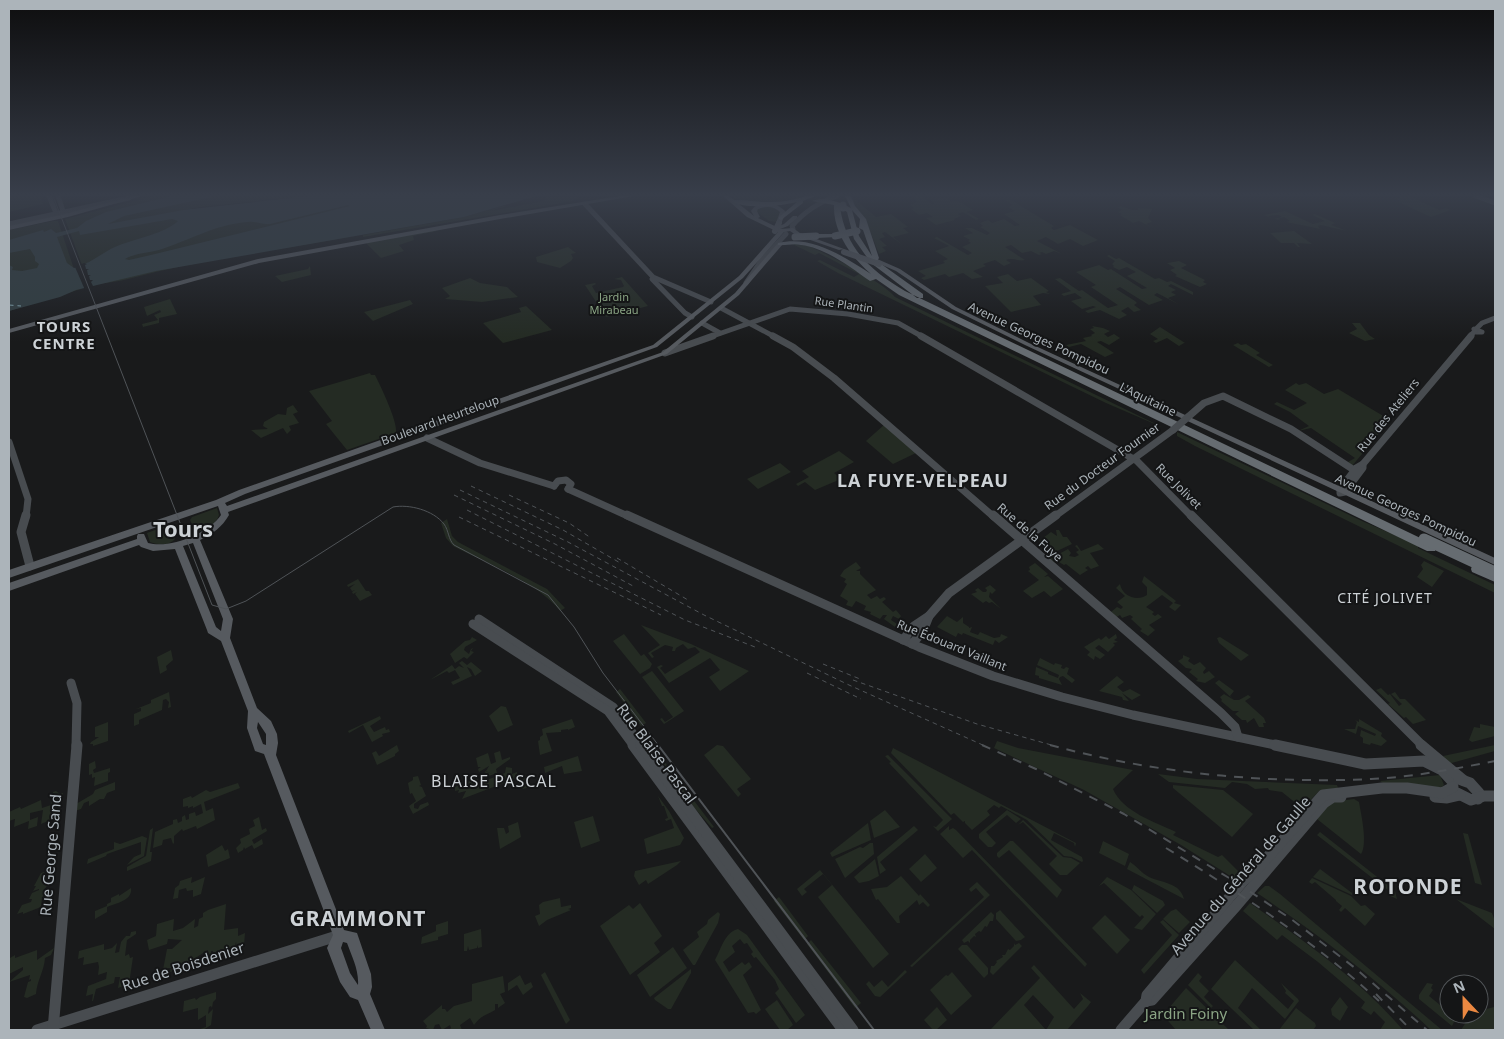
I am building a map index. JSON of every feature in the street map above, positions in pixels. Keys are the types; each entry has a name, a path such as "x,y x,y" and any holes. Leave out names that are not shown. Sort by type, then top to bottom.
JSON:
{"highway":[{"path":"809,244 842,260 906,299 930,306"},
{"path":"823,244 871,277"},
{"name":"L'Aquitaine","path":"850,244 860,260 885,282 930,306 1423,541 1495,578"},
{"path":"861,244 879,268 930,306"},
{"path":"873,244 876,262"},
{"name":"L'Aquitaine","path":"1423,541 1495,572"}],"main road":[{"path":"9,330 255,260 341,244"},
{"name":"Boulevard Heurteloup","path":"426,438 423,428 656,346 734,282 771,244"},
{"path":"745,285 780,244"},
{"name":"Avenue Georges Pompidou","path":"827,244 843,250"},
{"name":"Avenue Georges Pompidou","path":"828,244 898,270 960,312 1495,564"},
{"name":"Boulevard Heurteloup","path":"222,506 240,505 665,353 721,308 745,285"},
{"path":"711,302 721,308"},
{"path":"692,317 702,323"},
{"path":"596,367 605,375"},
{"path":"505,399 512,408"},
{"path":"495,402 502,411"},
{"name":"Boulevard Heurteloup","path":"222,506 233,496 406,434"},
{"path":"346,455 352,464"},
{"name":"Avenue Georges Pompidou","path":"1342,491 1442,541 1495,564"},
{"path":"233,496 232,503 240,505"},
{"path":"9,574 123,534 222,506 224,517 219,524 195,538 178,544 154,548 147,546 141,541"},
{"path":"141,541 142,529"},
{"path":"122,546 131,537 129,534 123,534"},
{"path":"195,538 228,619 225,638 253,711 252,728 259,746 263,750 269,751 340,935 334,948 345,977 354,992 363,994"},
{"path":"9,587 122,546 141,541"},
{"path":"1442,541 1450,554"},
{"path":"178,544 212,630 225,638"},
{"path":"340,935 352,938 353,940 366,984 363,994 378,1030"}],"street":[{"path":"622,244 685,313 692,317"},
{"path":"623,244 654,278 711,302"},
{"name":"Boulevard Heurteloup","path":"745,285 774,244"},
{"path":"662,289 670,284"},
{"name":"Rue de la Fuye","path":"721,308 793,347 834,378 1224,716 1236,729 1238,737"},
{"name":"Boulevard Heurteloup","path":"665,353 788,309"},
{"name":"Rue Plantin","path":"788,309 848,314 897,322"},
{"name":"Rue des Ateliers","path":"1342,491 1448,359 1475,332 1495,318"},
{"name":"Rue Jolivet","path":"897,322 1133,460 1432,756"},
{"path":"702,323 720,334"},
{"name":"Rue du Docteur Fournier","path":"903,640 914,626 929,616 949,593 1133,460 1173,430 1204,403 1223,396 1291,429 1356,472"},
{"path":"438,434 443,442 458,451"},
{"path":"426,438 458,451"},
{"path":"9,442 28,499 28,510 22,525 22,532 30,566"},
{"name":"Rue Édouard Vaillant","path":"458,451 488,464 555,485 559,491 568,490 912,644 988,674 1062,697 1159,721 1348,760 1374,764 1415,760 1424,761 1442,770 1457,786"},
{"name":"Rue du Docteur Fournier","path":"912,644 923,631 929,616"},
{"name":"Rue Blaise Pascal","path":"476,622 613,706 709,844"},
{"name":"Rue George Sand","path":"53,1028 78,728 77,703 71,682"},
{"path":"1432,756 1471,800 1495,796"},
{"name":"Rue Édouard Vaillant","path":"1348,760 1372,761 1432,756"},
{"path":"1457,786 1474,786 1495,796"},
{"name":"Avenue du Général de Gaulle","path":"1121,1030 1146,1001 1152,1000 1328,799 1395,792 1443,798 1457,786"},
{"path":"1474,786 1479,793 1478,799"},
{"path":"709,844 843,1030"},
{"path":"709,844 853,1030"},
{"name":"Rue de Boisdenier","path":"38,1030 53,1028 340,935"}],"green space":[{"path":"9,244 66,244 75,272 78,271 82,283 80,285 81,289 9,311"},
{"path":"74,244 304,244 212,260 90,287"},
{"path":"367,244 401,244 399,245 404,251 381,258"},
{"path":"793,244 805,244 826,254 867,276 895,297 1164,428 1106,403 838,273 817,261 820,260 854,277 859,274 819,253 815,255"},
{"path":"875,244 885,244 887,246 882,247 886,251 879,254"},
{"path":"950,244 968,255 972,253 962,247 968,244 1044,244 1062,254 1054,251 1046,254 1042,252 1039,255 1031,251 1022,253 1011,245 1005,247 1025,260 1009,259 1006,260 1011,263 1004,266 995,260 983,264 986,266 973,271 983,277 972,279 963,273 949,277 945,274 924,280 921,278 926,276 918,271 945,263 943,261 948,259 935,251"},
{"path":"568,247 576,253 571,254 573,258 571,261 560,268 537,262 536,257"},
{"path":"1109,255 1116,259 1119,258 1155,279 1171,281 1193,292 1193,295 1171,284 1168,286 1176,290 1171,292 1176,295 1168,298 1180,305 1157,293 1154,295 1163,300 1149,305 1120,287 1116,289 1135,301 1137,303 1134,305 1141,310 1134,312 1128,307 1121,311 1127,315 1119,319 1100,310 1088,313 1085,311 1096,307 1082,309 1071,301 1082,298 1075,293 1064,296 1061,294 1071,291 1055,279 1060,278 1079,291 1082,290 1108,308 1118,305 1091,287 1096,285 1076,272 1099,265 1108,270 1111,269 1142,289 1147,288 1127,276 1136,272 1127,267 1119,270 1113,267 1112,264 1115,261 1107,256"},
{"path":"1179,261 1187,265 1181,268 1205,280 1203,282 1207,284 1200,287 1175,276 1177,275 1170,270 1175,268 1167,263"},
{"path":"310,266 311,275 282,282 275,276 308,269"},
{"path":"1008,274 1017,281 1031,278 1049,291 1046,292 1050,294 1043,293 1033,296 1041,305 1011,312 985,286 1003,283 997,277"},
{"name":"Jardin Mirabeau","path":"622,277 648,306 606,317 585,285 595,283 592,286 596,293 623,287 621,280 614,279"},
{"path":"470,278 480,283 507,287 518,297 482,302 445,299 450,296 442,288"},
{"path":"170,299 177,314 159,318 159,323 143,327 142,324 158,320 154,315 161,312 160,310 147,316 144,307"},
{"path":"410,300 413,304 373,321 364,312"},
{"path":"526,306 552,330 503,343 483,323 521,312 519,308"},
{"path":"1352,323 1360,323 1369,335 1375,339 1365,341 1349,333 1357,329"},
{"path":"1092,326 1110,331 1104,334 1108,337 1114,334 1120,338 1109,345 1101,341 1097,342 1114,353 1105,357 1081,344 1069,347 1066,345 1086,341 1083,338 1092,336 1095,333 1090,329 1094,328"},
{"path":"1160,327 1185,343 1179,346 1167,338 1156,343 1153,341 1158,339 1150,334"},
{"path":"1238,343 1241,345 1246,344 1260,353 1256,355 1273,365 1269,367 1233,345"},
{"path":"370,373 375,375 385,396 392,413 396,433 347,450 326,424 332,421 309,391"},
{"path":"1296,383 1299,385 1306,383 1324,394 1338,389 1390,420 1352,466 1348,462 1355,458 1311,428 1298,431 1309,426 1290,412 1274,404 1277,402 1294,410 1307,403 1285,390"},
{"path":"293,405 298,412 293,414 299,423 289,426 291,430 287,434 283,428 261,438 251,430 268,429 263,426 264,422 278,414 286,415 287,408"},
{"path":"884,425 916,453 893,464 866,441"},
{"path":"1177,432 1362,521 1418,545 1418,548 1495,585 1495,593 1195,446 1177,436"},
{"path":"839,451 854,462 834,473 841,479 815,490 805,482 798,486 796,484 809,477 802,471"},
{"path":"780,463 791,472 758,489 747,479"},
{"path":"217,508 219,515 213,525 203,530 195,531 190,520 192,517"},
{"path":"447,519 452,536 458,542 547,589 565,608 560,611 539,591 525,582 453,546 446,538 441,523"},
{"path":"166,526 170,527 175,539 173,541 163,544 150,542 147,533"},
{"path":"1056,530 1059,530 1063,537 1067,537 1072,544 1055,552 1039,541 1051,532 1057,536"},
{"path":"1098,544 1104,549 1090,553 1099,566 1091,569 1088,566 1085,568 1088,570 1080,575 1066,564 1064,565 1057,561 1052,564 1048,560 1068,549 1071,553 1069,556 1075,557 1079,555 1076,552 1079,550 1075,546 1077,545 1081,551"},
{"path":"1424,561 1444,571 1432,587 1417,577 1423,569 1421,565"},
{"path":"856,562 861,568 856,571 860,571 860,574 876,590 867,595 871,599 877,596 880,599 884,597 886,599 882,602 893,612 896,610 901,616 899,619 893,616 891,620 897,624 895,627 884,619 887,615 883,615 880,619 870,614 871,612 864,610 866,606 856,601 852,607 846,605 848,601 840,596 847,584 844,582 846,579 840,576 844,570"},
{"path":"1035,563 1048,574 1044,577 1048,576 1063,589 1051,597 1044,591 1032,598 1023,591 1039,580 1028,571 1030,570 1029,567"},
{"path":"1144,576 1176,601 1174,603 1181,605 1175,611 1169,607 1173,603 1162,595 1146,607 1154,612 1152,614 1155,616 1158,614 1162,617 1149,625 1155,630 1148,636 1140,631 1142,629 1131,619 1133,617 1130,615 1122,618 1120,615 1115,618 1111,612 1117,607 1121,609 1123,607 1117,602 1125,596 1116,588 1120,584 1124,592 1130,597 1139,598 1147,595 1147,587 1142,582"},
{"path":"358,579 366,591 369,591 372,595 360,601 355,594 357,592 353,594 352,592 355,590 352,591 350,588 355,584 348,587 347,585"},
{"path":"990,585 996,590 992,594 990,592 989,597 1001,609 992,602 986,601 983,603 971,594 977,592 975,590 978,588 986,592 985,588"},
{"path":"947,616 957,622 963,617 963,623 969,628 972,627 970,632 978,635 980,632 994,638 1000,637 1001,634 1008,637 999,643 995,640 993,645 963,633 962,635 958,633 956,637 937,627"},
{"path":"641,625 691,644 749,671 720,691 709,677 720,670 710,658 669,683 657,667 663,666 660,668 665,674 700,652 695,647 688,649 683,644 676,648 675,651 672,651 673,647 665,645 651,653 654,657 652,658 648,653 660,645"},
{"path":"624,634 641,656 644,654 652,664 650,668 640,674 613,641"},
{"path":"1116,634 1117,638 1114,640 1118,642 1113,643 1115,645 1108,652 1099,645 1095,648 1105,655 1100,659 1095,656 1094,660 1087,655 1090,652 1084,647 1099,638 1101,640 1106,636 1109,639"},
{"path":"472,637 477,640 465,647 464,650 469,654 471,649 473,648 471,651 474,652 467,659 464,657 455,663 450,654"},
{"path":"1220,637 1249,655 1241,661 1219,643 1217,638"},
{"path":"171,650 173,660 166,666 167,670 160,674 157,657"},
{"path":"1183,655 1190,658 1188,661 1194,665 1200,662 1206,668 1203,672 1204,674 1209,671 1215,677 1205,683 1196,681 1198,679 1189,672 1192,669 1186,668 1178,661 1183,658"},
{"path":"1040,658 1054,665 1055,663 1062,665 1061,668 1069,668 1067,674 1075,680 1072,683 1063,676 1060,677 1062,685 1039,678 1039,676 1035,675 1036,667 1058,678 1059,675 1037,665"},
{"path":"462,661 467,665 471,662 482,671 475,676 471,669 467,667 472,676 453,685 451,682 460,678 455,670 449,673 447,671 430,680 452,665 455,669 459,666 464,668 459,663"},
{"path":"652,671 684,711 664,724 660,719 662,718 665,722 673,717 642,677"},
{"path":"1117,676 1124,682 1117,687 1123,692 1130,689 1141,695 1132,700 1122,693 1129,701 1123,700 1122,697 1099,691"},
{"path":"1219,680 1234,691 1230,696 1234,700 1215,683"},
{"path":"1381,688 1388,695 1390,694 1399,706 1402,704 1391,694 1395,692 1400,699 1405,699 1426,720 1413,724 1406,717 1404,718 1376,690"},
{"path":"620,689 646,723 641,726 616,692"},
{"path":"169,692 171,707 168,708 169,702 166,699 163,700 162,710 139,720 139,724 134,726 134,714 141,711 141,708 136,709 151,703 151,700"},
{"path":"1224,694 1234,700 1239,700 1248,695 1251,697 1245,701 1264,718 1266,723 1263,723 1264,727 1259,727 1254,718 1247,723 1246,720 1242,720 1235,714 1239,711 1233,711 1221,701 1220,697"},
{"path":"501,706 506,707 513,725 498,732 489,716"},
{"path":"380,716 381,719 370,726 374,732 385,727 386,730 389,729 390,732 382,734 383,736 372,742 363,725 349,733 348,731"},
{"path":"572,719 575,727 561,730 561,732 546,733 552,751 540,755 538,741 543,735 542,729"},
{"path":"1359,719 1382,733 1381,736 1387,741 1381,746 1371,743 1370,745 1363,743 1363,738 1360,736 1361,730 1375,736 1376,734 1358,726 1356,734 1344,729 1355,729 1357,722 1355,720 1359,722"},
{"path":"108,722 108,741 93,746 93,744 90,744 99,737 95,737 95,727"},
{"path":"1480,724 1495,727 1495,736 1472,742 1469,740 1474,727 1480,728"},
{"path":"997,741 1018,748 1133,770 1113,789 1124,804 1149,820 1176,832 1173,835 1218,857 1222,855 1240,873 1235,879 1181,845 1084,790 994,748"},
{"path":"397,745 399,751 395,756 377,765 372,753 376,751 379,756"},
{"path":"717,745 723,746 751,779 737,789 741,794 738,797 704,755"},
{"path":"1495,745 1495,751 1448,764 1443,756"},
{"path":"893,748 1076,843 1075,847 1074,843 1054,833 1051,840 1082,857 1083,861 1064,856 1027,820 1001,806 999,808 994,805 987,811 990,815 972,830 965,821 963,822 954,813 951,815 891,753"},
{"path":"500,751 502,760 510,757 510,759 496,769 497,773 486,777 485,771 492,774 486,771 489,766 479,772 478,769 481,767 478,767 476,758 488,753 491,764 496,762 494,753"},
{"path":"888,755 952,819 938,831 933,826 936,827 943,820 889,763 891,762 885,756"},
{"path":"578,756 582,771 564,774 562,766 545,773 544,767"},
{"path":"660,756 714,827 712,828 691,804 692,802 688,796 685,797 675,779 673,780 665,770 667,768 658,757"},
{"path":"95,761 96,768 93,770 94,773 110,768 110,772 108,773 108,781 94,786 95,777 92,778 92,774 89,775 89,764"},
{"path":"506,767 512,768 512,774 517,772 518,778 527,775 530,787 523,789 519,786 517,778 462,799 466,791 458,793 459,790 455,791 455,787 477,778 479,783 505,773"},
{"path":"1158,774 1197,779 1337,785 1338,788 1319,791 1303,808 1298,809 1294,806 1297,804 1282,792 1269,790 1268,788 1255,789 1247,784 1232,782 1225,788 1169,782"},
{"path":"1440,775 1444,785 1441,788 1383,783 1380,781"},
{"path":"418,776 421,785 419,786 422,787 426,796 414,804 414,808 418,809 420,805 428,802 429,805 413,814 409,806 416,801 412,793 410,794 408,783 413,780 413,777"},
{"path":"115,782 115,790 107,793 104,799 100,799 89,806 89,801 84,803 81,809 75,811 76,804 93,794 95,790"},
{"path":"238,783 240,788 204,802 206,811 213,808 215,820 197,829 196,826 183,831 182,829 174,836 173,844 171,838 163,840 162,845 153,848 155,832 173,824 173,820 177,819 178,823 182,821 182,817 185,815 186,820 189,819 189,814 195,812 196,816 203,813 201,804 193,808 193,806 183,807 183,799 191,796 192,798 206,790 210,792"},
{"path":"1173,785 1223,790 1253,814 1232,837 1173,788"},
{"path":"56,791 60,794 63,793 63,796 57,798 57,803 52,805 50,820 41,824 43,810 30,813 30,820 38,817 37,826 28,829 29,821 14,827 15,819 9,821 9,812 20,807 21,809 41,800 42,808 51,805 53,792"},
{"path":"658,796 684,838 680,845 647,854 644,839 674,828 671,819 666,821 665,819 668,818"},
{"path":"1354,799 1359,802 1363,829 1364,843 1361,854 1317,819 1330,802"},
{"path":"885,810 900,827 874,838 870,821"},
{"path":"1007,810 1021,819 1016,823 1007,815 986,832 996,843 992,847 988,847 979,838 979,834"},
{"path":"593,816 600,841 581,848 574,822"},
{"path":"259,817 262,830 266,828 267,831 252,840 254,844 262,839 263,844 254,849 252,845 245,849 244,847 238,853 236,848 241,843 240,839 250,834 249,829 255,826 253,820"},
{"path":"1023,820 1063,857 1071,858 1080,863 1067,875 1060,875 1049,864 1057,856 1023,822 1018,825"},
{"path":"518,822 521,837 500,849 497,828 504,828 506,834 509,832 508,826"},
{"path":"868,823 871,840 832,857 830,853"},
{"path":"914,826 918,830 880,862 886,870 880,874 877,857"},
{"path":"949,826 949,830 953,828 956,830 1087,964 1085,967 972,850 963,858 961,856 940,834"},
{"path":"153,828 150,852 152,852 151,861 127,871 127,867 146,856 150,830"},
{"path":"1320,832 1395,891 1397,899 1388,895 1393,894 1317,835"},
{"path":"1463,833 1468,834 1482,885 1475,883"},
{"path":"142,836 147,838 144,856 127,865 134,857 141,854 141,842 107,854 87,864 88,859 114,849 114,842 120,844"},
{"path":"1010,841 1013,841 1062,890 1057,898 1009,850 999,858 997,856 997,853"},
{"path":"1103,841 1129,854 1125,866 1099,853"},
{"path":"873,843 874,854 845,878 835,859 860,847 863,848"},
{"path":"222,845 225,851 228,849 230,858 208,867 206,855"},
{"path":"925,854 937,868 921,882 909,869"},
{"path":"875,859 879,876 859,883 854,877"},
{"path":"681,861 648,884 646,880 639,885 634,876 635,871"},
{"path":"1130,862 1149,877 1179,889 1184,899 1127,869"},
{"path":"1320,869 1352,893 1352,895 1313,877"},
{"path":"820,870 889,954 873,968 818,897 832,885 823,874 804,889 807,892 802,896 797,889"},
{"path":"44,872 45,877 54,875 53,882 46,888 44,894 46,896 42,897 41,907 23,914 23,912 17,914 22,905 31,902 32,899 29,899 32,893 39,890 33,891 41,873"},
{"path":"901,876 930,905 928,907 923,902 919,905 917,900 899,916 900,923 897,923 878,899 876,900 871,889 887,887"},
{"path":"192,877 191,883 205,877 201,894 193,897 193,890 187,891 186,888 179,890 178,898 173,899 175,888 179,885 180,881"},
{"path":"1107,877 1131,890 1156,914 1142,930 1134,928 1144,917 1142,915 1140,917 1104,883 1099,886"},
{"path":"1312,878 1351,896 1361,906 1365,905 1375,914 1365,926 1345,908 1341,912 1339,910 1342,906 1336,900 1315,882 1312,884 1309,882"},
{"path":"977,882 990,895 912,967 910,966 984,897 976,888 971,892 969,889"},
{"path":"1134,885 1163,901 1165,905 1157,913 1132,890"},
{"path":"1265,886 1269,886 1280,894 1442,1030 1431,1030 1347,958 1257,893"},
{"path":"131,888 130,895 127,898 107,907 107,912 95,919 95,911 107,906 111,902 111,898 119,894 119,896"},
{"path":"779,897 808,936 804,940 774,901"},
{"path":"560,898 561,907 571,905 571,908 568,909 571,910 547,920 539,926 535,916 540,914 539,905 543,902"},
{"path":"1456,899 1492,913 1495,929"},
{"path":"640,903 662,936 654,943 660,952 630,975 600,926 629,905 633,909"},
{"path":"1250,903 1331,962 1369,994 1403,1030 1380,1030 1385,1022 1374,1011 1371,1015 1361,1008 1365,1002 1318,962 1282,935 1277,940 1243,911"},
{"path":"226,904 224,930 238,928 238,936 245,933 244,945 237,947 236,942 235,946 213,954 213,951 211,951 211,955 208,956 208,950 192,960 191,955 190,964 177,967 176,970 170,972 171,968 168,968 167,973 162,975 167,949 172,949 182,940 168,939 167,944 149,950 147,940 156,936 157,924 174,919 173,931 183,928 195,919 194,928 198,926 199,919 203,917 203,913"},
{"path":"1176,909 1190,922 1179,933 1163,919"},
{"path":"1000,910 1025,937 1016,941 996,919 996,913"},
{"path":"718,912 720,914 718,923 695,965 693,965 683,950 699,937 697,932"},
{"path":"991,912 994,915 993,921 990,921 981,932 979,931 975,934 976,937 974,936 970,940 970,943 968,941 964,943 962,940"},
{"path":"1105,915 1130,940 1117,954 1092,928"},
{"path":"1163,920 1179,935 1144,974 1141,970 1172,935 1160,922"},
{"path":"448,921 448,934 438,937 438,940 421,944 422,937 436,931 436,925"},
{"path":"481,929 482,947 478,948 477,945 477,948 469,950 468,946 467,951 464,951 464,934"},
{"path":"738,929 747,935 805,1015 796,1023 775,993 779,989 775,980 756,957 754,958 751,954 753,952 747,943 744,944 740,939 732,946 735,952 723,962 729,972 742,962 745,965 749,962 752,967 743,975 761,1010 756,1014 754,1012 748,1013 715,960 727,937"},
{"path":"136,931 136,934 127,940 125,956 129,954 130,958 133,957 129,984 118,988 120,977 115,977 114,983 96,989 92,1001 93,994 86,996 88,986 106,979 107,972 98,975 98,962 83,965 84,957 78,959 79,951 104,944 104,950 112,948 117,943 115,953 119,952 121,942 126,936 130,936 131,932"},
{"path":"811,940 861,1003 855,1008 807,944"},
{"path":"1014,943 1015,945 1019,943 1022,946 993,975 990,972 991,966 994,966 996,961 1003,957 1002,955 1005,955 1008,949 1010,950 1014,946"},
{"path":"962,945 967,945 988,968 988,974 984,978 958,949"},
{"path":"673,947 687,968 650,997 637,975"},
{"path":"54,948 51,955 45,958 36,994 27,998 24,997 28,982 31,981 31,979 29,980 30,975 9,982 23,970 23,967 9,974 10,958 37,950 37,960"},
{"path":"1235,960 1288,1009 1294,1001 1285,993 1286,991 1281,983 1298,999 1299,1001 1285,1019 1252,988 1238,1008 1261,1030 1254,1030 1211,989"},
{"path":"1034,965 1074,1009 1083,999 1080,993 1091,1002 1067,1030 1046,1030 990,1030 1040,978 1031,968","holes":["1033,995 1054,1017 1046,1030 1024,1005"]},
{"path":"691,969 691,973 671,1009 655,1000 654,998"},
{"path":"905,970 907,972 880,997 875,996 866,984 869,981 874,987 882,980 888,987"},
{"path":"545,972 570,1020 566,1024 541,975"},
{"path":"952,972 972,996 951,1015 930,990"},
{"path":"1198,973 1202,977 1199,981 1209,991 1204,997 1213,1006 1211,1008 1188,985"},
{"path":"520,975 525,985 531,982 533,987 523,995 517,985 508,991 508,983"},
{"path":"503,976 505,992 500,994 505,1003 498,1008 498,1004 495,1004 495,1010 482,1017 474,1025 470,1018 460,1025 462,1030 449,1030 451,1028 450,1025 442,1030 439,1024 435,1025 433,1030 426,1028 427,1026 423,1021 442,1005 442,1009 445,1009 447,1012 454,1006 472,1001 472,984"},
{"path":"1427,983 1433,984 1431,988 1433,990 1429,996 1439,1004 1439,1015 1419,999 1419,995"},
{"name":"Jardin Foiny","path":"1186,988 1229,1030 1176,1030 1163,1015"},
{"path":"216,992 216,999 213,1002 212,1008 211,1006 209,1007 208,1014 213,1009 211,1025 203,1030 197,1030 206,1027 206,1015 198,1020 198,1008 183,1012 184,1001 195,998 196,1000"},
{"path":"1340,997 1348,1007 1340,1021 1332,1015 1331,1009"},
{"path":"777,1000 793,1025 787,1030 780,1030 765,1009"},
{"path":"937,1007 947,1020 936,1030 933,1030 924,1020"},
{"path":"1494,1007 1495,1030 1461,1030 1465,1024 1489,1024 1489,1008"},
{"path":"1296,1008 1315,1023 1316,1026 1313,1030 1279,1030"}],"shaded area":[{"path":"9,244 60,244 67,263 74,268 122,244 174,244 125,259 129,260 194,244 307,244 156,271 76,290 60,297 9,311 9,265 13,267 12,270 22,271 37,268 39,264 35,261 35,257 30,249 9,253"}],"pier":[{"path":"84,263 87,264 85,265 86,269 89,269 87,270 88,275 91,275 89,276 90,280 93,280 91,282 95,286 85,290 75,267"}],"ferry route":[{"path":"9,305 21,306"}],"tunnel":[{"path":"406,434 421,429"}],"tram line":[{"path":"72,244 212,605 226,609 246,601 393,507 406,506 420,509 434,515 444,524 454,545 548,595 574,627 603,673 659,746"},
{"path":"658,745 874,1030"}],"railway":[{"path":"471,486 563,530 622,564"},
{"path":"460,490 568,542 704,615 849,685 985,746"},
{"path":"454,495 555,544 633,586"},
{"path":"509,495 569,523 591,538"},
{"path":"467,510 685,620 755,647"},
{"path":"459,517 661,615"},
{"path":"617,558 688,600"},
{"path":"823,664 860,679"},
{"path":"807,673 861,699"},
{"path":"853,680 977,724 1055,746"},
{"path":"982,745 1036,769 1124,814 1234,881 1291,919 1355,968 1427,1030"},
{"path":"1050,745 1089,755 1169,769 1250,778 1290,780 1387,778 1495,761"},
{"path":"1166,848 1303,938 1379,1001"},
{"path":"1376,994 1411,1030"}],"district":[{"name":"TOURS CENTRE","path":"64,334"},
{"name":"LA FUYE-VELPEAU","path":"923,480"},
{"name":"Tours","path":"183,528"},
{"name":"CITÉ JOLIVET","path":"1385,597"},
{"name":"BLAISE PASCAL","path":"494,781"},
{"name":"ROTONDE","path":"1408,886"},
{"name":"GRAMMONT","path":"358,918"}]}
